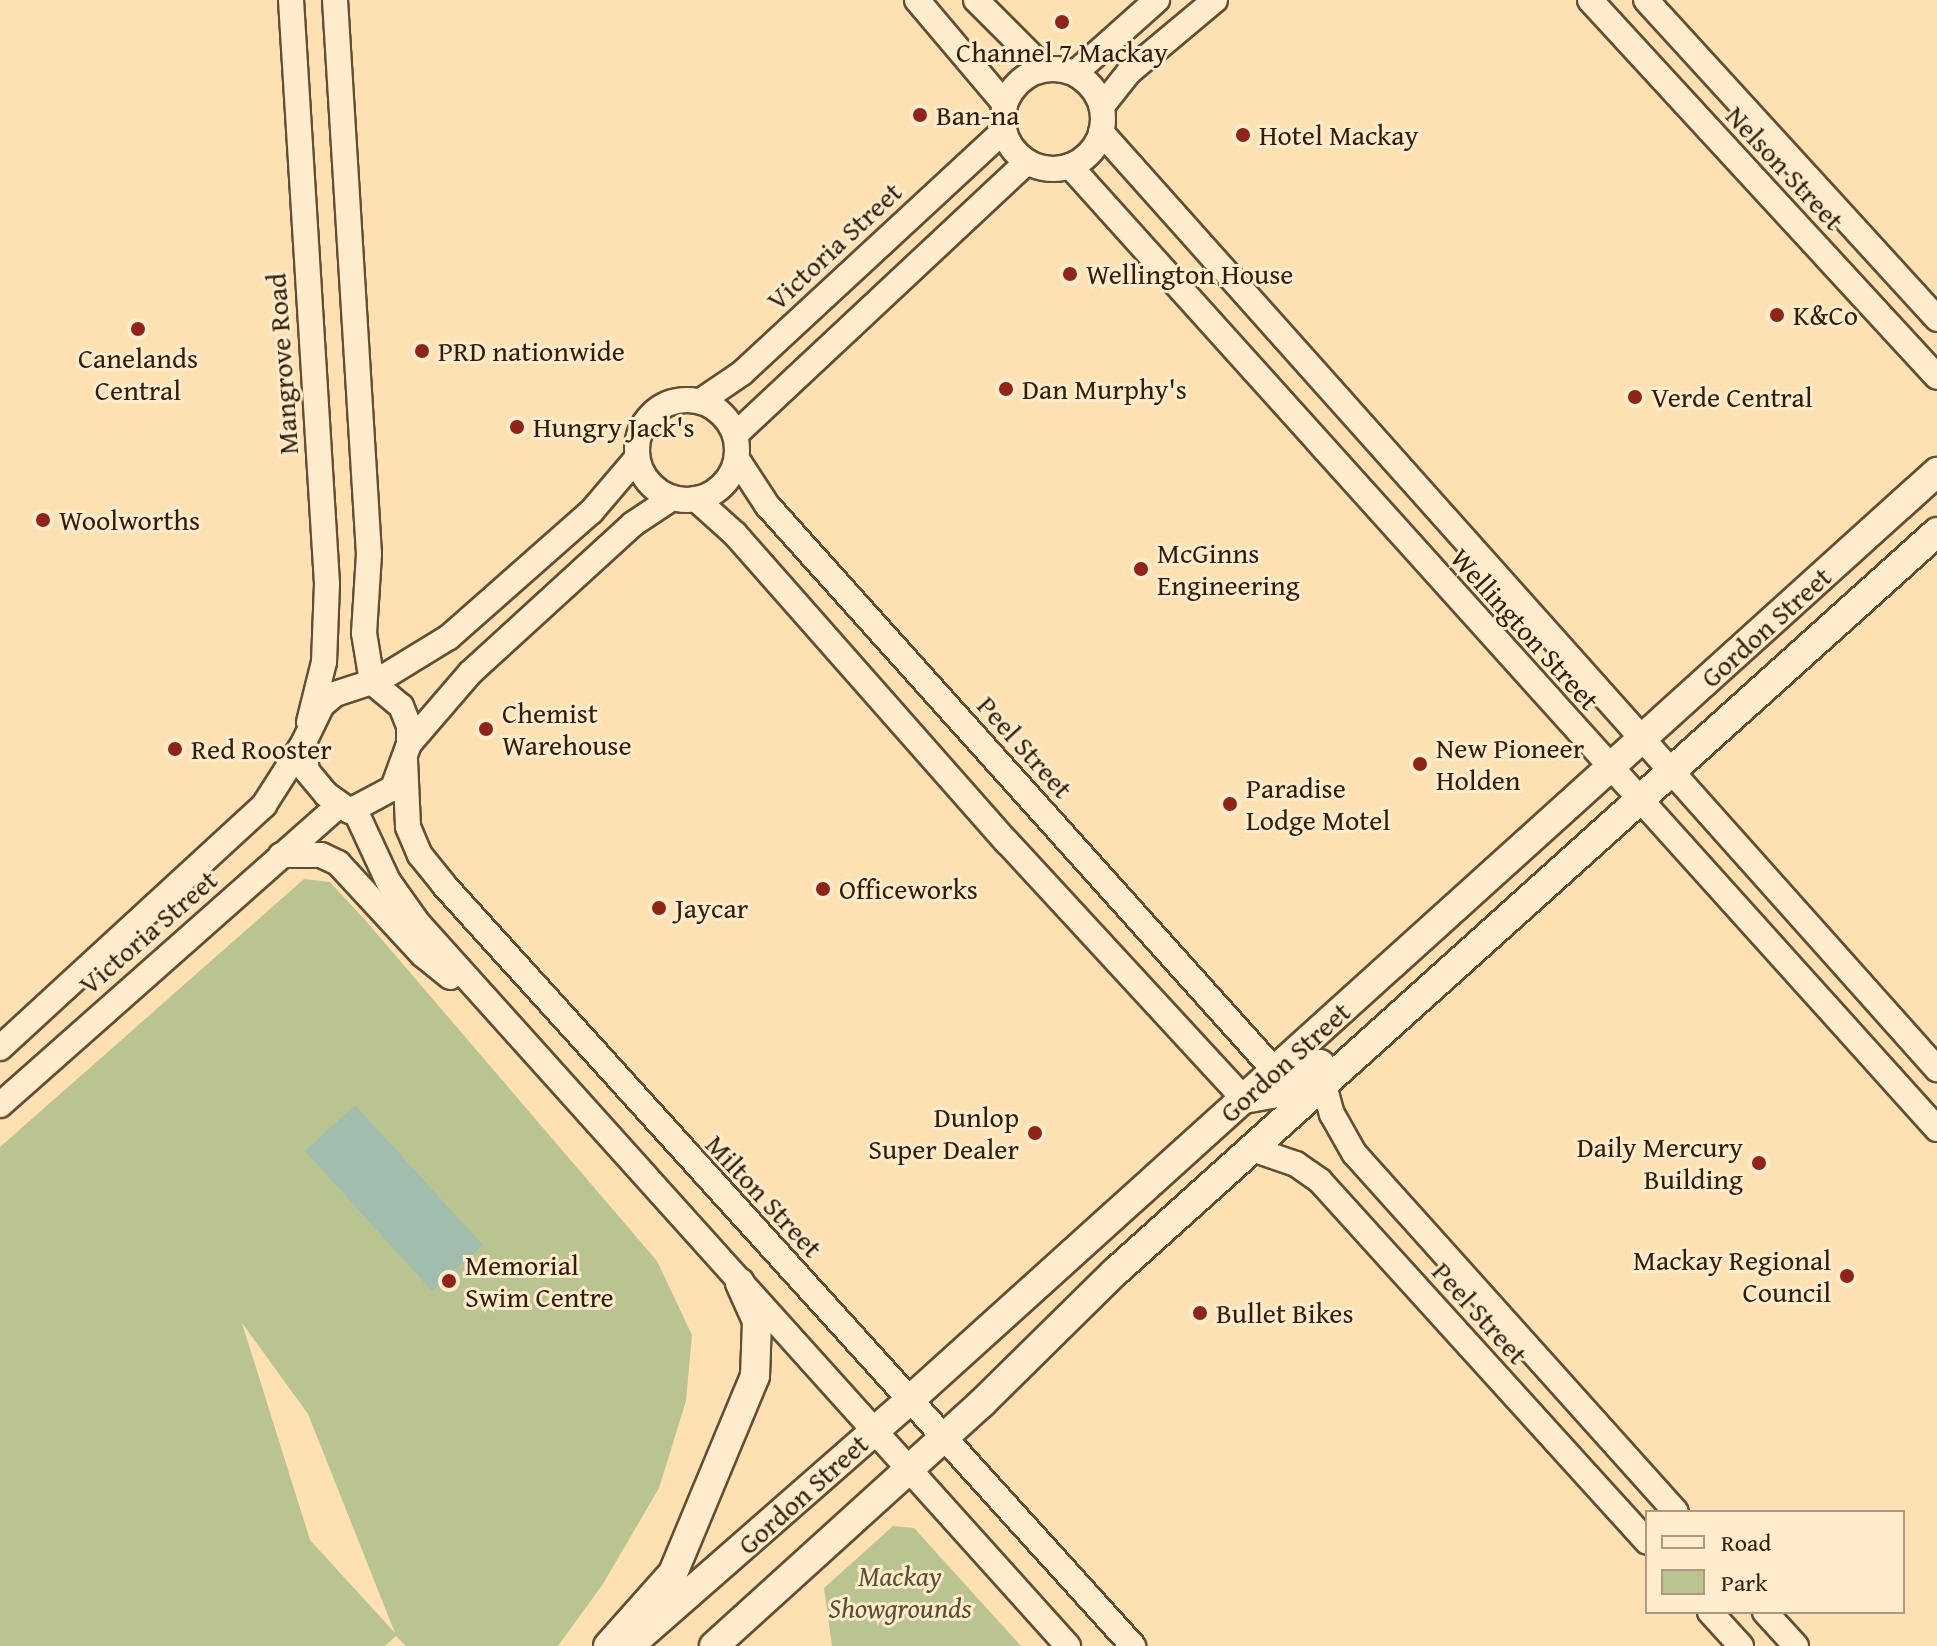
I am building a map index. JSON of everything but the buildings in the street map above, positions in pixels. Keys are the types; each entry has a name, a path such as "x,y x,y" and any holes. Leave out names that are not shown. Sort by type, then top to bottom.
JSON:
{"main road":[{"name":"Gordon Street","path":"629,1646 911,1399 1937,472"},
{"name":"Gordon Street","path":"714,1646 946,1436 1252,1149 1671,768 1937,532"},
{"path":"1244,1099 1288,1091 1339,1049 1367,1046"},
{"path":"608,1646 673,1573 755,1376 757,1321 740,1283"}],"street":[{"name":"Mangrove Road","path":"291,0 327,584 324,662 306,733"},
{"path":"335,0 369,554 364,633 373,682 401,706 409,726 407,752 393,788 347,808"},
{"path":"917,0 1005,104"},
{"path":"976,0 1044,68 1075,73 1087,81 1102,106 1101,132 1095,147 1070,166 1056,169 1027,162 1004,130 1005,104 1019,81 1044,68"},
{"path":"1075,73 1157,0"},
{"path":"1102,106 1129,72 1215,0"},
{"name":"Nelson Street","path":"1590,0 1937,377"},
{"name":"Nelson Street","path":"1646,0 1937,319"},
{"name":"Victoria Street","path":"701,401 742,373 1004,130"},
{"name":"Wellington Street","path":"1101,132 1937,1069"},
{"path":"407,752 470,673 633,524 684,498 722,485 736,447 1027,162"},
{"name":"Wellington Street","path":"1070,166 1937,1129"},
{"path":"736,447 723,414 701,401 684,400 656,410 639,434 637,458 649,483 684,498 735,534 1007,842 1244,1099"},
{"name":"Peel Street","path":"736,447 767,505 1275,1071"},
{"path":"637,458 591,512 449,637 373,682 335,694 306,733 307,771 347,808 395,893 486,1000 907,1471 1068,1646"},
{"name":"Victoria Street","path":"0,1048 264,805 306,733"},
{"name":"Milton Street","path":"407,752 408,827 428,865 673,1142 946,1436 1133,1646"},
{"name":"Victoria Street","path":"0,1105 281,855 347,808"},
{"path":"281,855 321,855 338,863 423,955 486,1000"},
{"name":"Peel Street","path":"1324,1085 1332,1114 1354,1153 1674,1510"},
{"name":"Peel Street","path":"1252,1149 1296,1164 1320,1181 1645,1540"},
{"path":"1444,1318 1475,1288"},
{"path":"1571,1458 1602,1430"},
{"path":"1712,1614 1741,1646"},
{"path":"1767,1614 1796,1646"}],"green space":[{"name":"Memorial Swim Centre","path":"304,879 330,882 657,1261 692,1335 686,1401 659,1488 603,1584 558,1646 406,1646 396,1636 385,1646 0,1646 0,1147","holes":["242,1323 308,1414 395,1633 310,1540"]},
{"name":"Mackay Showgrounds","path":"893,1526 914,1528 1021,1646 832,1646 824,1588"}],"shaded area":[{"path":"355,1105 483,1245 432,1291 305,1151"}],"place":[{"name":"Channel 7 Mackay","path":"1062,22"},
{"name":"Ban-na","path":"920,115"},
{"name":"Hotel Mackay","path":"1243,135"},
{"name":"Wellington House","path":"1070,274"},
{"name":"K&Co","path":"1777,315"},
{"name":"Canelands Central","path":"138,329"},
{"name":"PRD nationwide","path":"422,351"},
{"name":"Dan Murphy's","path":"1006,389"},
{"name":"Verde Central","path":"1635,397"},
{"name":"Hungry Jack's","path":"517,427"},
{"name":"Woolworths","path":"43,520"},
{"name":"McGinns Engineering","path":"1141,569"},
{"name":"Chemist Warehouse","path":"486,729"},
{"name":"Red Rooster","path":"175,749"},
{"name":"New Pioneer Holden","path":"1420,764"},
{"name":"Paradise Lodge Motel","path":"1230,804"},
{"name":"Officeworks","path":"823,889"},
{"name":"Jaycar","path":"659,908"},
{"name":"Dunlop Super Dealer","path":"1035,1133"},
{"name":"Daily Mercury Building","path":"1759,1163"},
{"name":"Mackay Regional Council","path":"1847,1276"},
{"name":"Memorial Swim Centre","path":"449,1281"},
{"name":"Bullet Bikes","path":"1200,1313"}]}
